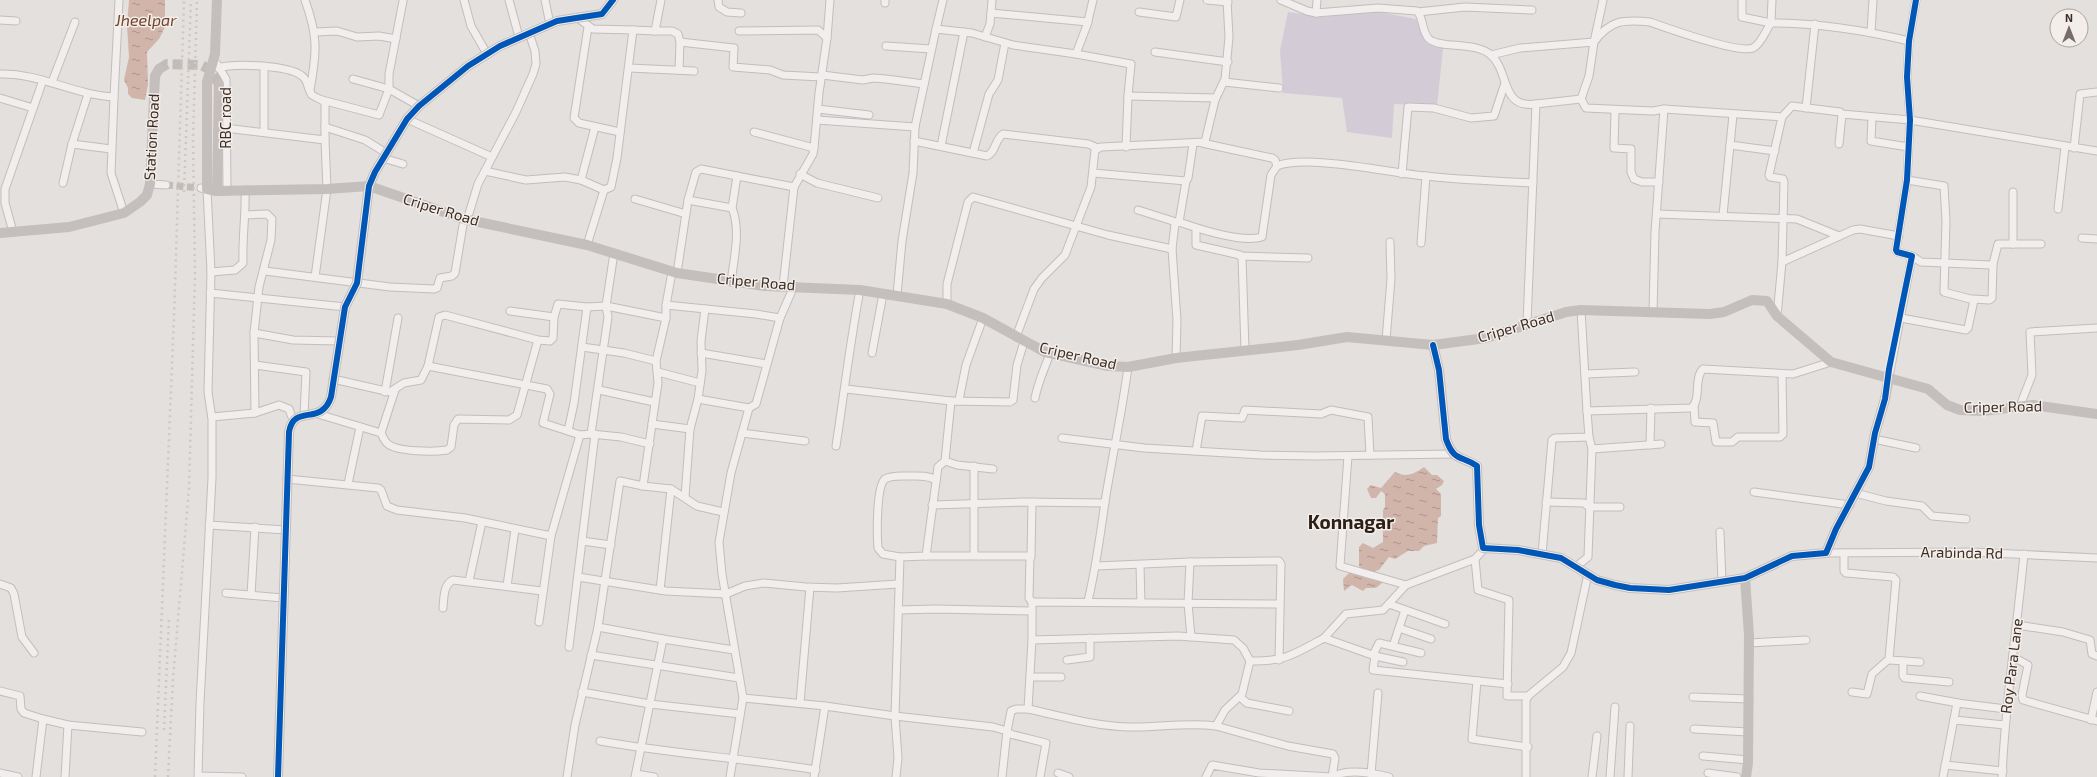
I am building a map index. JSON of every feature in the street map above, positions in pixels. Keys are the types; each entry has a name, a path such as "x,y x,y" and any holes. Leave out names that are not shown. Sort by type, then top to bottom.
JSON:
{"main road":[{"name":"RBC road","path":"215,54 217,0"},
{"path":"278,777 289,432 293,420 304,416 318,414 328,406 345,307 357,283 369,186 385,155 408,119 419,106 468,66 519,37 550,24 563,20 579,19 602,14 613,0"},
{"path":"213,190 207,82 215,54"},
{"name":"Station Road","path":"0,233 68,227 124,213 143,199 150,184 155,76 159,69"},
{"path":"213,190 219,84"},
{"name":"Criper Road","path":"213,190 327,189 369,186 466,219 588,245 675,272 732,282 860,290 947,304 983,318 1020,339 1050,353 1108,366 1128,367 1176,358 1298,345 1347,337 1433,345 1486,338 1527,323 1566,312 1582,310 1710,314 1724,312 1754,300 1767,301 1777,316 1831,362 1928,389 1947,405 1960,410 1983,411 2020,406 2058,407 2097,414"},
{"path":"1433,345 1439,370 1446,439 1453,454 1477,466 1479,525 1484,549 1542,554 1561,558 1577,566 1597,580 1630,588 1669,590 1745,578 1792,556 1826,553 1836,529 1869,467 1874,439 1885,399 1888,377"},
{"path":"1745,578 1749,643 1748,760 1746,777"}],"street":[{"path":"119,0 111,149 112,180 124,213"},
{"path":"305,0 315,32 316,58 310,91"},
{"path":"464,0 471,26 487,54"},
{"path":"509,0 519,37"},
{"path":"545,0 550,24"},
{"path":"655,31 661,0"},
{"path":"718,0 719,7 722,10 741,13"},
{"path":"783,286 794,187 800,174 813,154 814,148 830,0"},
{"path":"897,295 902,241 913,173 915,127 943,0"},
{"path":"985,37 991,13 992,0"},
{"path":"1076,54 1088,22 1093,0"},
{"path":"1139,12 1176,17 1180,0"},
{"path":"1202,143 1207,137 1216,98 1224,82 1228,62 1227,1 1207,0"},
{"path":"1281,0 1307,11 1316,13 1378,8 1418,12 1465,7 1532,10"},
{"path":"1316,13 1317,0"},
{"path":"1378,8 1379,0"},
{"path":"1603,0 1594,42 1589,76 1581,99 1586,108 1654,111 1664,109 1733,115 1782,117"},
{"path":"1742,0 1742,17 1770,23 1815,24 1872,32 1909,41"},
{"path":"1418,12 1424,33 1429,39 1437,42 1475,48 1491,55 1520,48 1594,42 1606,27 1628,21 1650,22 1724,45 1749,49 1758,44 1770,23 1772,0"},
{"path":"1872,32 1873,0"},
{"path":"1916,0 1909,41 1907,77 1910,120 1907,180 1896,252 1912,256 1921,262 1944,264 1993,264"},
{"path":"218,68 239,64 264,66 301,74 307,82 310,91 317,98 378,115 389,89 389,74 403,1"},
{"path":"991,13 1088,22"},
{"path":"579,19 588,27 606,31 633,30 675,32 680,42 679,70"},
{"path":"0,20 16,21"},
{"path":"52,82 75,22"},
{"path":"1806,108 1815,24"},
{"path":"588,27 574,118 579,123 620,132"},
{"path":"936,29 964,32 1006,43 1130,63 1132,66 1128,96 1126,147"},
{"path":"485,171 526,180 554,177 581,180 604,190 609,189 613,184 633,30"},
{"path":"739,31 818,30 827,38"},
{"path":"315,32 337,31 357,37 379,36 396,39"},
{"path":"940,146 964,32"},
{"path":"265,271 411,290 436,289 440,278 452,276 455,273 466,219 478,184 516,112 533,74 536,64 535,51 529,33"},
{"path":"680,42 734,48 733,67 770,70 783,75 822,76 863,80 873,78 924,84"},
{"path":"973,153 989,94 998,80 1006,43"},
{"path":"886,46 931,49"},
{"path":"1155,52 1228,62"},
{"name":"RBC road","path":"198,776 200,703 212,478 212,417 208,392 213,190 225,128 226,79 218,68 215,54"},
{"path":"1491,55 1505,83 1518,103 1525,105 1581,99"},
{"path":"264,66 264,132"},
{"path":"629,68 694,71"},
{"path":"0,74 19,74 52,82 88,94 114,97"},
{"path":"353,79 389,89 419,106"},
{"path":"14,232 5,203 5,189 43,80"},
{"path":"1224,82 1279,88"},
{"path":"1402,174 1408,107 1434,108 1471,118 1494,116 1505,83"},
{"path":"2074,148 2080,94 2097,92"},
{"path":"63,183 72,144 88,94"},
{"path":"1128,96 1216,98"},
{"path":"0,98 33,108"},
{"path":"315,277 327,189 325,140 326,107 325,102 322,100"},
{"path":"1527,323 1536,104"},
{"path":"1777,316 1782,262 1784,180 1769,175 1782,117 1790,107 1842,114 1910,120 2065,147 2097,151"},
{"path":"818,109 869,115"},
{"path":"1653,312 1657,214 1664,109"},
{"path":"1615,110 1614,148 1631,149 1631,172 1634,179 1642,182 1659,182"},
{"path":"1839,144 1842,114"},
{"path":"1723,215 1733,115"},
{"path":"1872,117 1871,141 1908,147"},
{"path":"408,119 492,157"},
{"path":"817,120 915,127"},
{"path":"325,127 365,140 385,155 402,164"},
{"path":"581,180 595,127"},
{"path":"225,128 325,140"},
{"path":"754,132 814,148"},
{"path":"914,141 990,155 999,138 1003,134 1088,144 1098,148 1202,143 1273,159 1277,166"},
{"path":"72,144 111,149"},
{"path":"1176,358 1177,320 1172,249 1186,181 1188,178 1193,144"},
{"path":"1730,145 1775,151"},
{"path":"2058,209 2065,147"},
{"path":"846,389 955,401 1010,402 1013,400 1020,339 1034,289 1065,255 1088,195 1093,173 1094,153 1098,148"},
{"path":"1138,210 1196,228 1235,236 1262,237 1272,175 1277,166 1290,162 1329,164 1402,174 1533,183"},
{"path":"643,486 650,444 658,372 656,361 666,318 666,305 675,272 688,200 694,178 698,170 706,169 794,187"},
{"path":"1093,173 1186,181"},
{"path":"800,174 817,183 878,198"},
{"path":"732,282 736,239 735,219 732,208 737,176"},
{"path":"1421,243 1426,176"},
{"path":"1907,180 1941,185 1945,188 1946,221 1944,292 1973,299 1989,300 1992,298 1993,264 1998,244 2041,244"},
{"path":"150,184 166,185"},
{"path":"211,272 235,270 243,263 243,232 246,215 245,190"},
{"path":"588,245 604,190"},
{"path":"2013,192 2013,244"},
{"path":"947,304 947,284 970,198 977,197 1120,238 1172,249"},
{"path":"635,199 686,214"},
{"path":"688,200 732,208"},
{"path":"246,215 267,214 272,219 271,240 265,271 259,287 254,333 255,413"},
{"path":"1657,214 1784,218 1804,221 1838,236"},
{"path":"1196,228 1196,245 1240,256 1308,258"},
{"path":"1782,262 1853,230 1860,229 1899,236"},
{"path":"2082,238 2097,239"},
{"path":"1386,340 1391,279 1390,242"},
{"path":"569,647 608,317 606,306 614,253"},
{"path":"1240,256 1246,350"},
{"path":"1888,377 1912,256"},
{"path":"698,399 749,408 756,404 780,318 794,286"},
{"path":"836,446 846,389 850,347 860,290"},
{"path":"210,293 345,307"},
{"path":"872,353 883,294"},
{"path":"1900,318 1966,330 1968,328 1973,299"},
{"path":"333,379 385,392 395,390 404,383 422,380 428,366 436,324 439,317 443,315 538,340 552,340 554,317 558,304 587,307 606,306 666,318"},
{"path":"666,305 780,318"},
{"path":"568,431 574,403 587,307"},
{"path":"685,497 690,429 698,399 702,371 701,353 705,309"},
{"path":"1577,566 1588,557 1590,541 1589,507 1592,449 1589,437 1587,411 1582,310"},
{"path":"510,311 554,317"},
{"path":"385,392 398,318"},
{"path":"926,556 932,505 939,465 945,461 955,401 983,318"},
{"path":"2020,406 2032,375 2030,332 2097,328"},
{"path":"254,333 293,340 339,341"},
{"path":"318,414 381,433 388,444 393,447 447,450 451,447 454,425 458,419 502,420 514,418 520,408 538,340"},
{"path":"582,347 604,349 656,361"},
{"path":"701,353 766,364"},
{"path":"1035,398 1037,385 1044,372 1050,353"},
{"path":"1782,374 1783,434 1780,437 1738,437 1732,442 1716,442 1713,423 1695,422 1694,406 1699,375 1703,369 1796,374 1831,362"},
{"path":"255,365 306,372 304,416"},
{"path":"428,366 550,390 543,423 545,426 580,435 593,434 621,437 650,444"},
{"path":"1088,601 1096,566 1114,444 1119,424 1128,367"},
{"path":"658,372 700,383"},
{"path":"1585,374 1635,372"},
{"path":"381,433 395,390"},
{"path":"599,390 654,402"},
{"path":"212,417 255,413 274,406 283,405 289,409 293,420"},
{"path":"1587,411 1691,408 1694,406"},
{"path":"730,777 744,698 743,687 739,678 734,650 719,542 731,473 749,408"},
{"path":"1650,408 1650,445"},
{"path":"1196,451 1202,416 1242,418 1246,410 1321,414 1331,410 1368,417 1370,455"},
{"path":"652,424 690,429"},
{"path":"348,484 360,427"},
{"path":"742,433 805,441"},
{"path":"539,622 542,591 551,536 580,435"},
{"path":"1542,554 1552,439 1589,437"},
{"path":"1062,438 1144,448 1261,455 1348,456 1453,454"},
{"path":"1874,439 1916,448"},
{"path":"1592,449 1661,444"},
{"path":"1348,456 1340,566 1406,585"},
{"path":"945,461 957,465 993,469"},
{"path":"974,466 974,555"},
{"path":"936,480 928,477 893,476 886,478 881,483 879,493 878,548 883,554 900,557 974,555 1031,557"},
{"path":"287,479 378,488 381,490 387,506 397,510 482,522 551,536"},
{"path":"567,777 582,692 598,627 620,481 643,486 671,489 697,506 723,512"},
{"path":"660,590 671,489"},
{"path":"1754,492 1850,505"},
{"path":"1855,493 1886,501 1924,506 1932,516 1966,519"},
{"path":"932,505 973,505 1032,502 1105,503"},
{"path":"1028,709 1032,640 1032,602 1029,598 1032,502"},
{"path":"1546,502 1584,503 1589,507 1620,507"},
{"path":"469,581 482,522"},
{"path":"209,525 286,530"},
{"path":"251,595 255,527"},
{"path":"507,586 515,529"},
{"path":"1720,532 1722,582"},
{"path":"582,541 611,545"},
{"path":"1250,661 1278,660 1300,651 1324,638 1346,614 1381,611 1406,585 1475,559 1484,549"},
{"name":"Arabinda Rd","path":"1826,553 1972,552 2097,558"},
{"path":"1844,553 1844,569 1846,573 1896,578 1888,660"},
{"name":"Roy Para Lane","path":"2002,774 2006,709 2017,625 2024,554"},
{"path":"896,777 898,758 895,716 900,557"},
{"path":"1475,559 1478,590 1509,600 1508,696 1528,696"},
{"path":"1096,566 1190,562 1279,561 1281,564 1278,660"},
{"path":"1190,562 1188,603 1191,637"},
{"path":"1140,565 1141,603"},
{"path":"1526,777 1528,747 1526,706 1528,696 1563,667 1571,653 1588,574"},
{"path":"578,577 660,590 726,594 745,586 764,583 837,588 898,584"},
{"path":"443,608 447,584 454,580 542,591"},
{"path":"0,584 11,588 14,594 22,637 34,653"},
{"path":"800,703 810,587"},
{"path":"226,593 283,598"},
{"path":"1032,602 1088,601 1279,604"},
{"path":"1389,604 1445,624"},
{"path":"898,610 936,609 1032,611"},
{"path":"1393,646 1405,610"},
{"path":"2017,625 2063,632 2090,640 2092,654 2097,656"},
{"path":"598,627 734,650"},
{"path":"1399,628 1431,639"},
{"path":"1032,640 1191,637 1234,640 1243,648 1250,661 1244,691 1240,697 1225,710 1216,726"},
{"path":"1067,660 1090,657 1090,638"},
{"path":"1324,638 1374,655 1404,662"},
{"path":"654,777 636,776 663,639"},
{"path":"1749,643 1806,640"},
{"path":"1421,653 1378,644 1374,655 1373,670 1508,684"},
{"path":"591,655 739,678"},
{"path":"2013,657 2028,665 2022,695 2023,700 2094,720 2097,692"},
{"path":"1852,692 1868,694 1872,674 1876,668 1888,660 1920,662"},
{"path":"1903,661 1903,676 1906,678 1949,682"},
{"path":"1031,677 1061,677"},
{"path":"1477,681 1472,739 1528,747"},
{"path":"0,691 20,696 21,709 24,713 43,719 68,725 142,732"},
{"path":"582,692 650,704 740,714"},
{"path":"1371,774 1378,693"},
{"path":"1920,696 1958,703 2006,709"},
{"path":"1240,697 1247,703 1289,711"},
{"path":"1693,697 1749,699"},
{"path":"744,698 800,703 895,716 994,727 1007,731 1010,734 1046,743 1040,777"},
{"path":"1944,777 1945,765 1958,703"},
{"path":"600,741 641,749 733,759 815,774 825,706"},
{"path":"1610,777 1615,707"},
{"path":"1002,777 1007,731 1011,711 1014,709 1028,709 1080,722 1111,726 1129,727 1196,723 1216,726 1288,746 1333,754 1335,758 1332,777"},
{"path":"36,777 43,719"},
{"path":"1954,720 2005,725"},
{"path":"66,777 68,725"},
{"path":"1628,777 1630,726"},
{"path":"1694,729 1748,732"},
{"path":"1592,777 1597,736"},
{"path":"1703,756 1748,760"},
{"path":"1206,777 1212,765 1259,773 1332,777 1338,774 1371,774 1389,777"},
{"path":"1945,765 2002,774"},
{"path":"0,773 18,777"},
{"path":"1058,773 1069,777"},
{"path":"1708,773 1737,777"},
{"path":"198,776 242,777"}],"shaded area":[{"path":"1369,10 1416,19 1426,43 1443,48 1437,106 1394,104 1392,138 1347,132 1342,98 1283,93 1280,50 1288,12 1325,17"}],"water":[{"name":"Jheelpar","path":"129,0 165,0 165,27 159,39 147,52 148,84 145,100 132,98 128,94 128,88 124,80 129,57 127,26"},
{"path":"1424,467 1432,475 1437,475 1444,481 1442,485 1436,489 1441,494 1441,516 1438,518 1437,543 1424,546 1419,551 1408,551 1395,559 1389,557 1379,570 1375,571 1383,582 1376,588 1366,588 1363,591 1352,585 1344,591 1343,579 1350,572 1364,571 1359,566 1359,547 1363,543 1373,548 1383,542 1383,510 1385,507 1385,494 1381,491 1376,498 1371,498 1367,489 1371,485 1381,488 1395,472 1406,475 1417,472"}],"tunnel":[{"path":"159,69 167,64 201,65 209,69 219,84"},
{"path":"166,185 201,188"}],"railway":[{"path":"155,777 174,317 184,0"},
{"path":"184,192 191,0"},
{"path":"168,777 173,679 189,488 195,275 193,139 197,0"},
{"path":"164,730 169,618"}],"cycle path":[{"path":"278,777 289,432 292,423 296,419 321,411 327,406 331,397 345,307 357,283 369,186 375,172 407,119 419,106 468,66 500,46 557,21 602,14 613,0"},
{"path":"1433,345 1439,370 1446,439 1455,455 1477,466 1479,525 1483,548 1518,550 1561,558 1597,580 1630,588 1669,590 1745,578 1792,556 1826,553 1836,529 1869,467 1875,433 1885,399 1889,369 1912,256 1897,252 1896,250 1907,180 1910,120 1907,77 1909,41 1916,0"}],"district":[{"name":"Konnagar","path":"1351,522"}]}
